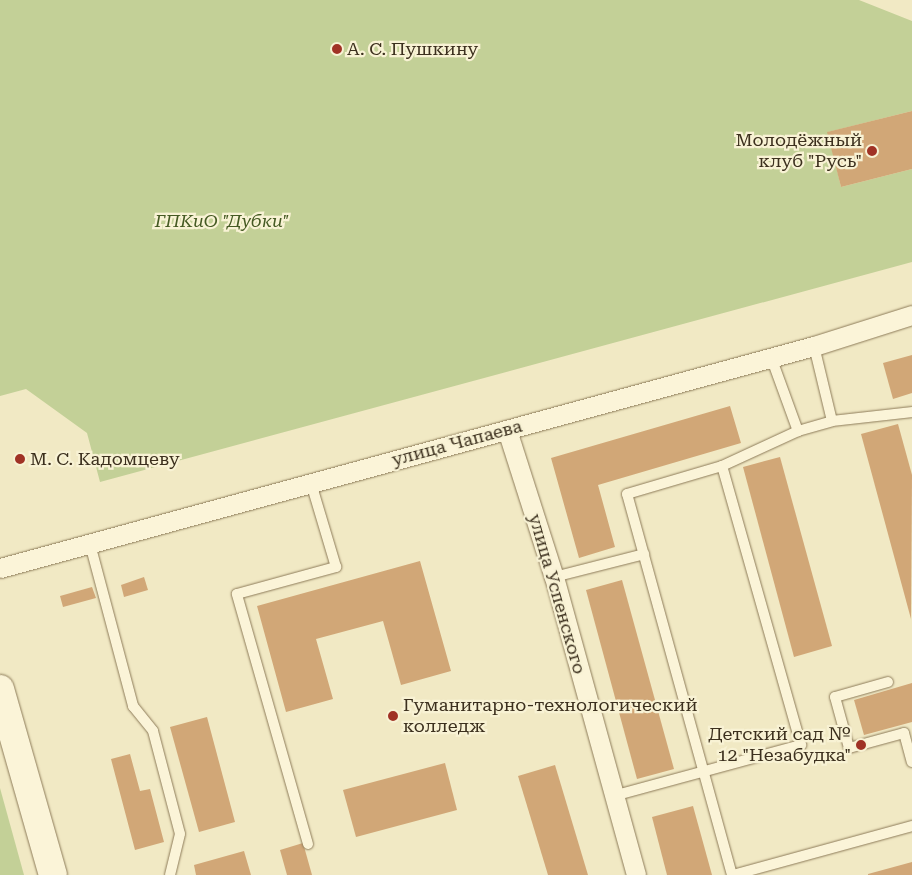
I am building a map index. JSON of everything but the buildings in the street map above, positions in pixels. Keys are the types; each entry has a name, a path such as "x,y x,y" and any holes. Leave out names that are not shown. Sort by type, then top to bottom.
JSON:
{"main road":[{"path":"0,689 53,875"}],"street":[{"name":"улица Чапаева","path":"0,568 771,358 912,315"},
{"name":"улица Успенского","path":"507,430 554,577 636,875"}],"lane":[{"path":"814,346 832,422"},
{"path":"771,358 798,431"},
{"path":"912,412 832,422 798,431 722,466 627,494 732,875 912,826"},
{"path":"613,796 801,745 722,466"},
{"path":"308,844 237,594 336,568 311,483"},
{"path":"90,544 133,706 153,731 180,834 170,875"},
{"path":"554,577 644,554"},
{"path":"888,682 834,697 849,748 904,733 912,762"}],"green space":[{"name":"ГПКиО \"Дубки\"","path":"0,0 859,0 912,21 912,111 828,132 841,187 912,169 912,262 100,482 87,433 26,389 0,396"},
{"path":"0,788 24,875 0,875"}],"place":[{"name":"А. С. Пушкину","path":"337,49"},
{"name":"Молодёжный клуб \"Русь\"","path":"872,151"},
{"name":"М. С. Кадомцеву","path":"20,459"},
{"name":"Гуманитарно-технологический колледж","path":"393,716"},
{"name":"Детский сад № 12 \"Незабудка\"","path":"861,745"}]}
